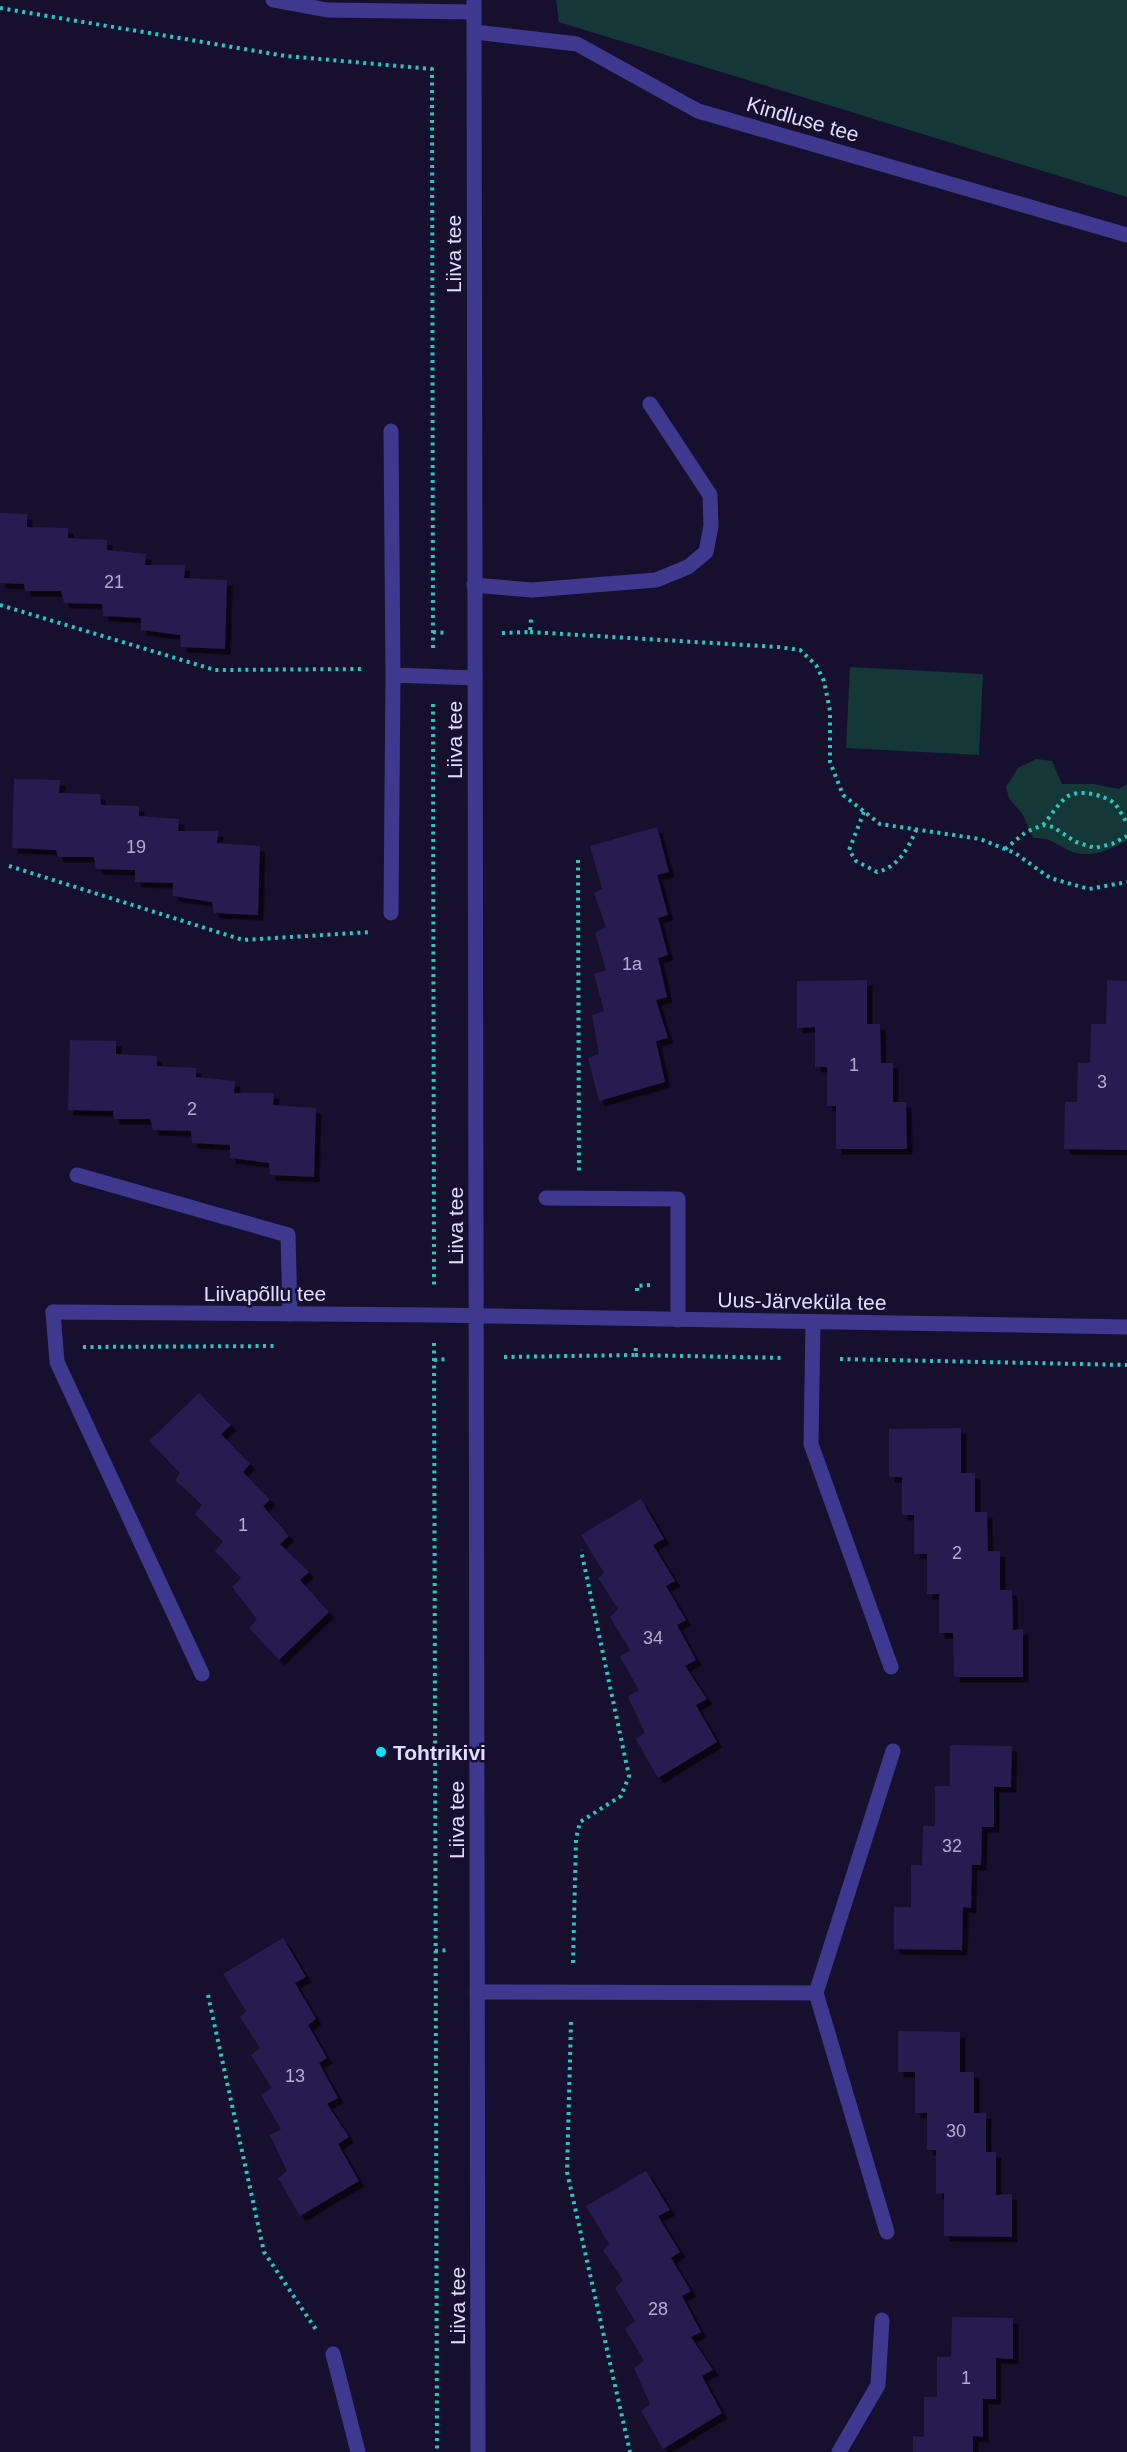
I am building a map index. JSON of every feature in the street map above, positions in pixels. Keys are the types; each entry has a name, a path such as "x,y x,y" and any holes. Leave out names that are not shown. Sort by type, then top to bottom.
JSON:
{"street":[{"path":"273,0 327,10 474,6"},
{"name":"Liiva tee","path":"474,6 478,2452"},
{"name":"Kindluse tee","path":"475,32 577,44 698,111 1127,236"},
{"path":"474,585 532,590 656,580 688,567 706,552 711,526 710,495 650,404"},
{"path":"391,431 393,672 391,913"},
{"path":"393,672 433,677 475,678"},
{"path":"77,1175 288,1235 290,1314"},
{"path":"546,1198 678,1199 678,1320"},
{"name":"Liivapõllu tee","path":"56,1347 53,1312 476,1316"},
{"name":"Uus-Järveküla tee","path":"476,1316 1127,1327"},
{"path":"813,1322 811,1444 891,1667"},
{"path":"56,1347 57,1362 202,1674"},
{"path":"887,2232 816,1993 893,1751"},
{"path":"477,1992 816,1993"},
{"path":"839,2452 878,2385 882,2320"},
{"path":"333,2354 358,2452"}],"path":[{"path":"0,8 286,57 432,69 436,2452"},
{"path":"0,605 215,670 393,672"},
{"path":"530,632 800,650 816,665 824,681 830,711 830,762 843,795 880,824 980,839 1014,853 1050,878 1089,889 1127,882"},
{"path":"1005,849 1026,832 1043,825 1070,794 1103,796 1115,804 1127,823"},
{"path":"864,812 849,850 856,861 877,872 890,869 897,862 916,830"},
{"path":"1043,825 1053,827 1076,842 1095,848 1112,844 1127,836"},
{"path":"578,860 579,1199"},
{"path":"9,866 243,940 389,931 391,913"},
{"path":"423,1345 434,1345"},
{"path":"56,1347 282,1346"},
{"path":"635,1355 1127,1365"},
{"path":"208,1995 264,2252 333,2354"}],"green space":[{"path":"556,0 1127,0 1127,197 559,22"},
{"path":"850,667 983,674 979,755 846,748"},
{"path":"1036,759 1052,761 1062,784 1093,784 1119,789 1127,784 1127,841 1098,853 1083,854 1068,850 1048,840 1033,838 1023,815 1009,798 1006,787 1018,768"}],"building":[{"path":"0,513 27,514 27,527 68,528 68,538 107,540 107,550 146,554 145,565 185,565 184,578 227,580 225,649 181,647 180,635 141,630 141,618 103,616 102,604 64,603 61,591 25,591 24,584 0,583"},
{"path":"14,779 60,780 59,793 100,794 101,805 139,806 139,816 179,819 178,831 218,831 217,843 260,846 258,915 214,913 212,902 173,896 173,883 135,882 135,870 96,869 94,857 58,857 56,850 12,848"},
{"path":"657,827 669,872 657,875 668,915 658,918 668,955 658,958 667,997 656,1000 668,1038 656,1041 665,1082 599,1101 588,1058 599,1054 592,1015 604,1011 594,974 606,970 595,933 606,927 594,893 602,889 590,846"},
{"path":"867,980 867,1024 880,1024 881,1063 893,1063 893,1102 906,1102 907,1149 836,1149 836,1106 827,1106 827,1067 815,1067 815,1027 797,1028 797,981"},
{"path":"1107,980 1127,981 1127,1150 1064,1149 1065,1102 1077,1102 1078,1063 1090,1063 1091,1024 1106,1024"},
{"path":"70,1040 116,1041 116,1054 157,1056 157,1066 196,1068 196,1077 235,1081 234,1093 274,1093 273,1105 316,1108 314,1177 270,1175 269,1163 230,1158 230,1145 192,1143 191,1131 153,1130 150,1119 114,1119 113,1111 68,1110"},
{"path":"199,1393 231,1425 221,1434 250,1464 243,1472 270,1500 263,1506 289,1536 280,1544 309,1572 300,1580 329,1612 279,1660 249,1628 257,1619 232,1587 241,1578 215,1551 223,1542 195,1514 202,1505 175,1480 180,1473 149,1441"},
{"path":"961,1428 961,1473 975,1473 975,1512 987,1512 988,1551 1000,1551 1000,1590 1012,1590 1013,1630 1023,1629 1023,1677 954,1677 953,1633 939,1633 939,1594 927,1594 927,1554 914,1554 914,1515 902,1515 902,1477 889,1477 889,1429"},
{"path":"641,1499 664,1539 653,1545 675,1581 666,1586 686,1620 677,1625 696,1660 685,1666 707,1699 696,1705 717,1742 658,1778 636,1739 645,1733 628,1697 639,1690 620,1657 630,1650 610,1617 618,1609 598,1578 604,1573 581,1535"},
{"path":"950,1745 1012,1746 1011,1787 994,1787 994,1827 982,1827 981,1865 972,1865 971,1908 963,1907 962,1950 894,1949 894,1907 911,1907 911,1865 922,1865 923,1826 935,1826 935,1786 950,1786"},
{"path":"283,1938 306,1977 295,1983 316,2019 308,2025 327,2058 319,2063 338,2098 327,2104 349,2137 338,2144 359,2181 300,2216 278,2178 287,2171 270,2135 281,2129 261,2095 272,2088 251,2055 260,2048 240,2017 246,2011 223,1974"},
{"path":"898,2031 960,2032 960,2072 974,2072 974,2113 986,2113 986,2152 996,2152 996,2195 1012,2194 1012,2237 944,2236 944,2193 936,2194 936,2150 927,2150 927,2113 915,2113 915,2072 898,2072"},
{"path":"646,2171 670,2210 658,2216 680,2252 671,2258 691,2291 682,2296 701,2332 691,2337 713,2370 702,2376 722,2413 663,2449 641,2411 650,2404 634,2368 644,2361 625,2329 635,2321 615,2288 623,2280 603,2250 609,2244 586,2206"},
{"path":"952,2317 1013,2318 1013,2359 996,2358 996,2399 983,2399 983,2437 973,2436 973,2452 913,2452 913,2436 924,2437 924,2397 937,2397 937,2357 951,2357"}],"place":[{"name":"Tohtrikivi","path":"381,1752"}]}
